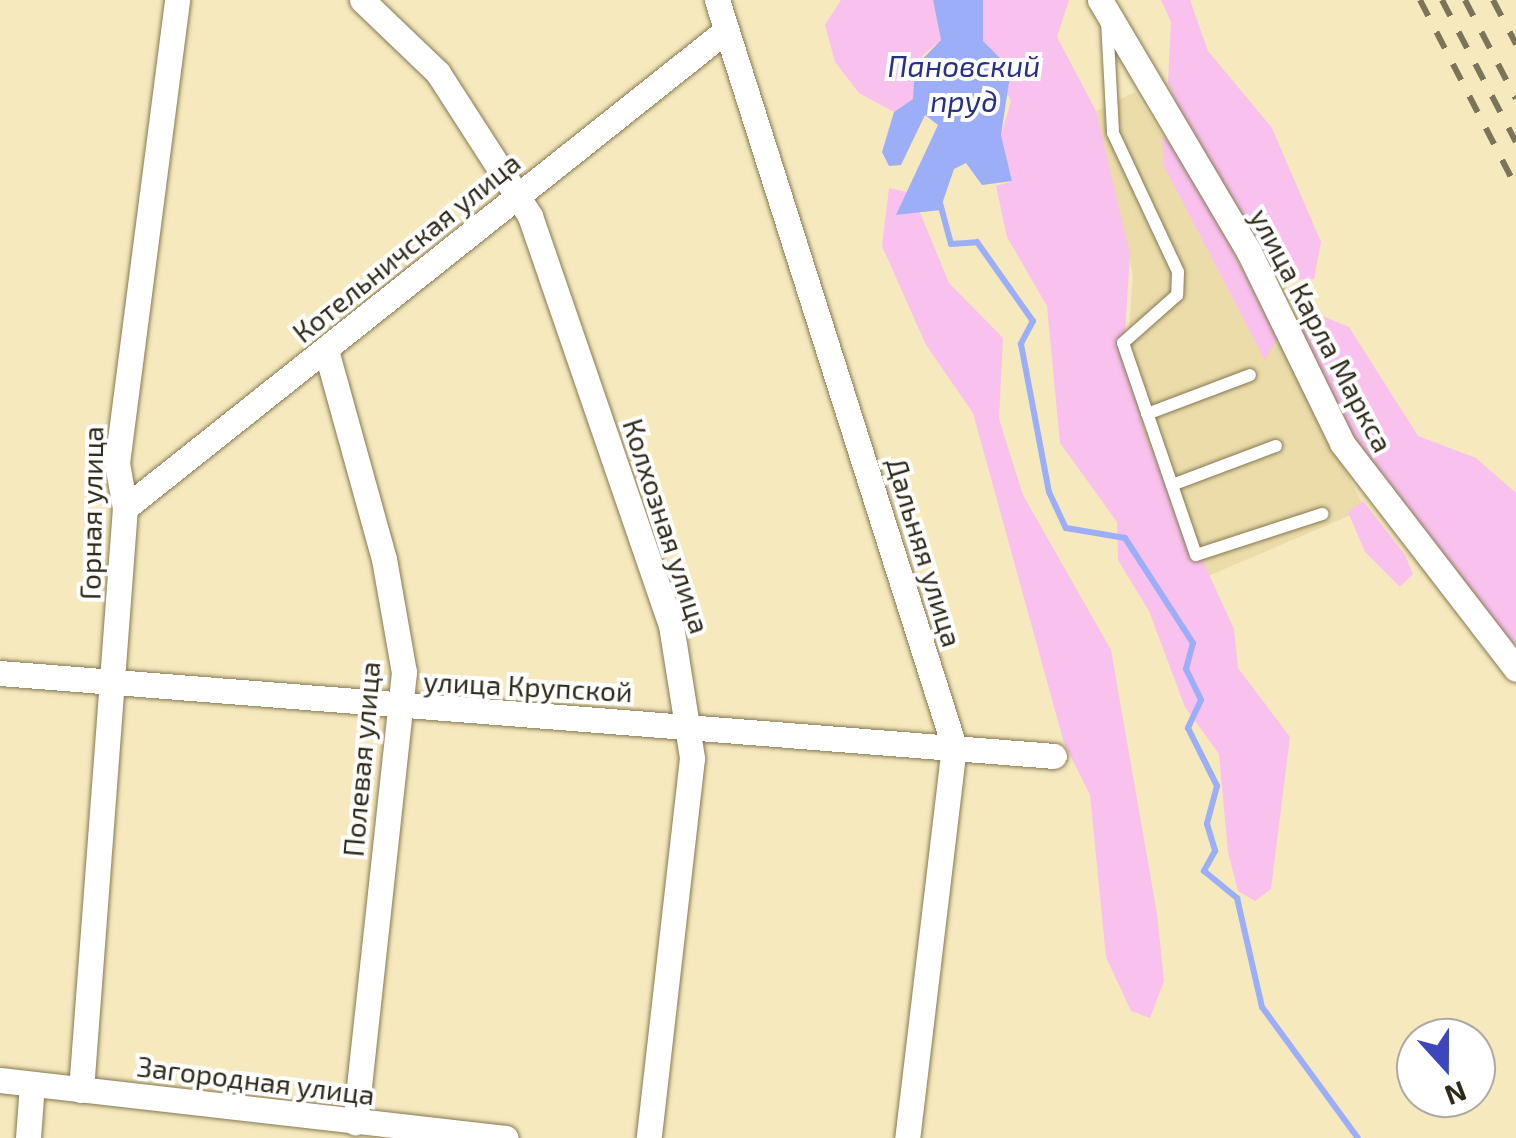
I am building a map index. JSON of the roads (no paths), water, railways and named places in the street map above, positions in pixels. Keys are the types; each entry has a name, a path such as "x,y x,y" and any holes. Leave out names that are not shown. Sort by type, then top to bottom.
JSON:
{"street":[{"name":"Горная улица","path":"81,1090 115,683 125,508 117,462 177,0"},
{"name":"Колхозная улица","path":"362,0 438,73 518,194 671,624 691,726 649,1138"},
{"name":"Дальняя улица","path":"717,0 724,32 954,746 906,1138"},
{"name":"улица Карла Маркса","path":"1104,6 1249,252 1342,443 1516,670"},
{"name":"Котельничская улица","path":"125,508 724,32"},
{"name":"Полевая улица","path":"326,350 384,559 404,672 355,1122"},
{"name":"улица Крупской","path":"0,673 398,708 691,726 1054,756"},
{"name":"Загородная улица","path":"0,1080 355,1122 394,1133 506,1138"},
{"path":"28,1138 32,1084"}],"lane":[{"path":"1104,6 1113,133 1178,272 1177,295 1123,343 1196,555 1322,514"},
{"path":"1147,414 1250,374"},
{"path":"1172,485 1276,446"}],"water":[{"name":"Пановский пруд","path":"933,0 983,0 983,41 1011,69 1001,135 1012,181 982,185 966,163 954,169 940,210 896,215 938,125 925,115 901,165 889,166 882,152 894,112 913,99 915,67 941,40"}],"waterway":[{"path":"940,203 951,244 977,242 1033,321 1021,344 1049,492 1066,528 1125,538 1193,643 1186,669 1201,700 1188,728 1217,786 1207,824 1215,851 1204,871 1237,898 1262,1007 1358,1138"}],"railway":[{"path":"1420,0 1516,187"},
{"path":"1442,0 1516,142"},
{"path":"1465,0 1516,99"},
{"path":"1493,0 1516,44"}]}
